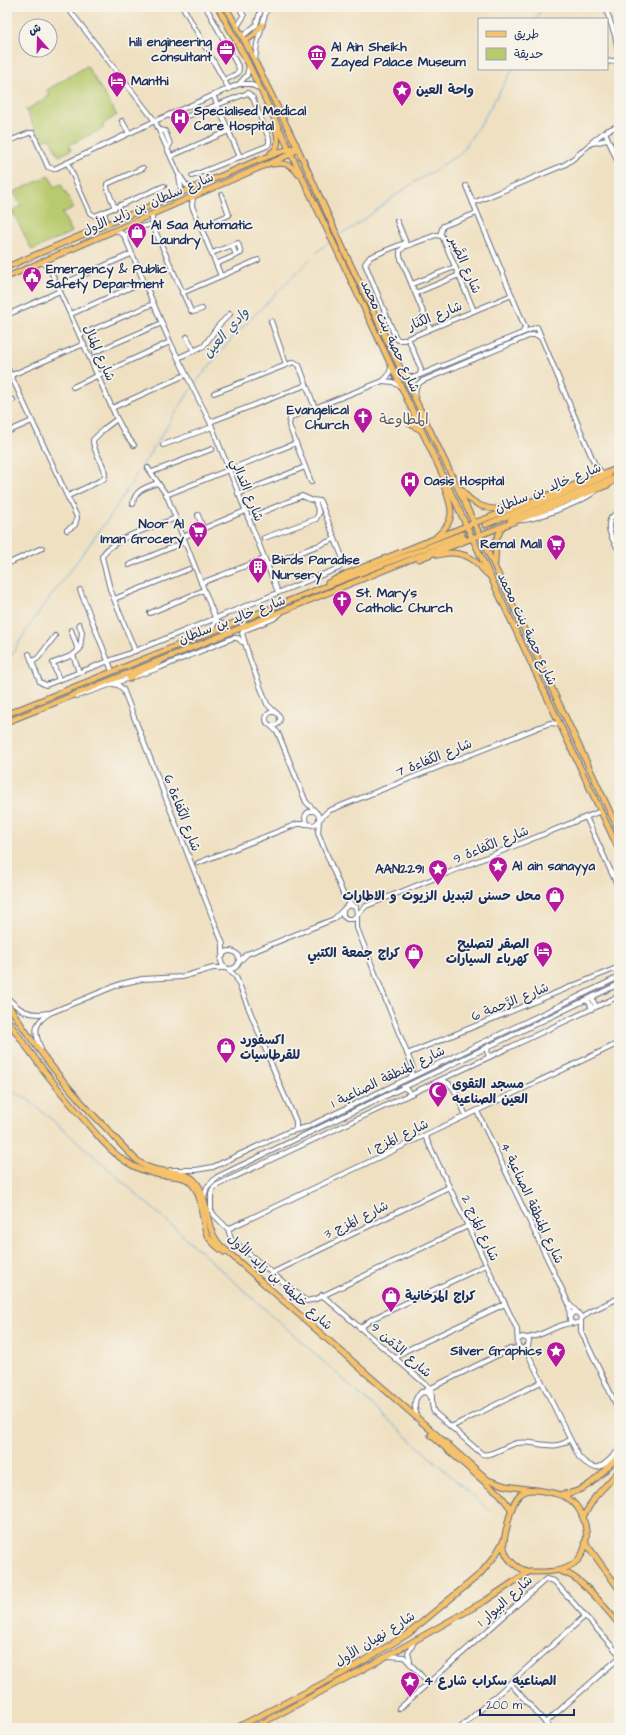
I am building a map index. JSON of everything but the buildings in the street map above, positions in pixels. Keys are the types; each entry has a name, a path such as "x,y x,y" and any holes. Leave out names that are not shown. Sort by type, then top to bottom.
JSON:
{"main road":[{"path":"218,7 243,38"},
{"name":"شارع حصة بنت محمد","path":"218,7 248,63 317,208 415,398 619,831"},
{"name":"شارع حصة بنت محمد","path":"226,7 243,38 296,147 421,430 619,850"},
{"path":"239,45 243,38 254,34 262,25"},
{"path":"256,161 274,152 277,147 277,133 272,112"},
{"path":"291,154 296,147"},
{"name":"شارع سلطان بن زايد الأول","path":"8,267 256,161 289,148 296,147"},
{"name":"شارع سلطان بن زايد الأول","path":"7,277 291,154"},
{"path":"253,171 274,164 290,165 308,188"},
{"path":"410,424 421,430"},
{"path":"431,540 446,527 451,515 451,504 440,470"},
{"path":"317,590 340,576 466,526 603,474 619,470"},
{"name":"شارع خالِد بن سلطان","path":"618,477 485,527 619,470"},
{"path":"452,476 470,499 476,504 487,508 503,508 548,495"},
{"path":"319,597 342,590 596,490 610,484 618,477"},
{"path":"495,566 496,540 502,527"},
{"name":"شارع خالِد بن سلطان","path":"7,714 317,590 463,536 281,613 7,722"},
{"path":"425,557 450,553 463,555 476,562 490,576"},
{"path":"128,679 168,657"},
{"name":"شارع خليفة بن زايد الأول","path":"7,1003 43,1055 82,1104 135,1158 146,1166 159,1171 181,1173 190,1176 198,1185 210,1229 219,1244 490,1481 506,1486 534,1490"},
{"name":"شارع خليفة بن زايد الأول","path":"7,1019 39,1064 108,1147 127,1162 152,1173 183,1178 191,1182 198,1194 206,1232 215,1245 499,1493 511,1509"},
{"path":"81,1116 86,1118 99,1133 103,1132 82,1104"},
{"path":"559,1494 573,1502 583,1517 586,1529 582,1553 577,1561 568,1567 553,1570 530,1571 517,1566 509,1559 504,1550 504,1540 514,1501 521,1494 534,1490 559,1494 570,1494 580,1491 596,1479 619,1456"},
{"path":"596,1479 602,1466"},
{"path":"583,1517 595,1497 619,1471"},
{"name":"شارع نهيان الأول","path":"236,1728 343,1672 408,1634 480,1574 495,1556 504,1540"},
{"path":"585,1542 619,1589"},
{"path":"553,1570 565,1572 577,1579 619,1624"},
{"name":"شارع نهيان الأول","path":"253,1728 387,1656 484,1601 530,1571"}],"street":[{"path":"67,7 155,121 178,173 181,187 180,193"},
{"path":"183,7 229,89"},
{"path":"206,7 240,68 238,73 225,80"},
{"path":"237,27 244,16 238,7"},
{"path":"243,38 256,25 261,13 261,7"},
{"path":"255,62 256,48 267,7"},
{"path":"607,12 615,35 619,58 608,62"},
{"path":"7,142 32,133 49,168 54,170 129,133 239,84 247,75 248,63"},
{"path":"239,84 254,85 262,92"},
{"path":"169,115 172,119 180,119 245,93 252,96 269,142 267,146 192,176"},
{"path":"213,95 240,157"},
{"path":"122,121 129,133"},
{"path":"473,203 564,165 605,132 619,126"},
{"path":"171,156 229,132"},
{"path":"605,132 619,166"},
{"path":"591,144 607,140"},
{"path":"68,164 91,214 96,216 105,215 116,208 164,186"},
{"path":"116,208 107,188 107,184 143,168"},
{"path":"178,173 186,185 192,188"},
{"path":"466,186 525,326 542,339"},
{"path":"201,228 229,215 222,195"},
{"path":"193,197 192,206 221,276"},
{"path":"183,201 192,206"},
{"path":"440,235 445,226 477,213"},
{"path":"152,214 152,225 191,312 202,309"},
{"path":"105,215 115,221"},
{"path":"103,227 105,215"},
{"path":"142,219 152,225"},
{"path":"397,220 408,244 402,248 400,254 430,329"},
{"path":"124,236 145,226 152,225"},
{"path":"124,236 125,226"},
{"path":"116,230 124,236"},
{"name":"شارع الصَّبر","path":"408,244 436,235 440,235 444,238 474,311"},
{"name":"شارع التدالي","path":"124,236 184,374 198,396 211,425 278,592"},
{"path":"212,253 238,242 242,251 216,264"},
{"name":"شارع الكَنَار","path":"408,244 370,257 365,264 396,337 401,340 512,295"},
{"path":"58,286 131,254"},
{"path":"40,262 49,267 51,258"},
{"path":"182,293 258,260"},
{"name":"شارع المنال","path":"49,267 117,419 134,445"},
{"path":"412,284 455,267"},
{"path":"416,294 459,276"},
{"path":"71,314 136,285"},
{"path":"7,315 60,291"},
{"path":"80,335 153,304"},
{"path":"178,358 204,346 218,326 230,314"},
{"path":"271,321 286,364"},
{"path":"95,352 162,323"},
{"path":"523,332 525,326"},
{"path":"402,372 412,377 420,375 535,327 539,330 595,465 603,474"},
{"path":"415,398 415,388 418,383 534,334 539,330"},
{"path":"187,337 194,351"},
{"path":"408,338 421,368 420,375"},
{"path":"73,387 170,342"},
{"path":"9,376 84,344"},
{"path":"214,393 294,362 298,364 315,408"},
{"path":"311,482 289,425 290,419 294,416 383,381 388,376 392,366"},
{"path":"7,368 9,376 68,496 77,519 74,526 67,530"},
{"path":"421,368 427,372"},
{"path":"437,368 439,373"},
{"path":"112,408 184,374"},
{"path":"383,381 393,382 402,388"},
{"path":"163,445 306,384"},
{"path":"7,403 13,400"},
{"path":"68,496 104,479 105,472 93,446 93,440 117,419"},
{"path":"7,432 32,421"},
{"path":"166,495 296,443"},
{"path":"152,472 212,449"},
{"path":"238,494 305,467"},
{"path":"148,468 166,495 216,619 220,623 228,625"},
{"path":"134,504 134,498 139,491 158,483"},
{"path":"29,654 39,680 42,684 46,685 216,619 342,566 343,559 321,502 310,500 305,496 300,497 248,518"},
{"path":"264,538 316,519 319,514 315,501"},
{"path":"183,537 245,511"},
{"path":"618,547 611,534 609,524 612,517 619,512"},
{"path":"198,515 203,528"},
{"path":"135,651 114,599 102,558 108,548 118,541 176,518"},
{"path":"267,565 335,539"},
{"path":"130,565 185,542"},
{"path":"7,564 42,548"},
{"path":"201,583 264,558"},
{"path":"114,599 189,569"},
{"path":"80,590 112,671"},
{"path":"150,613 204,590"},
{"path":"247,651 243,632 273,619 281,613"},
{"path":"210,632 216,619"},
{"path":"58,680 52,663 73,655 78,650 80,647 82,632 79,624"},
{"path":"71,630 78,650"},
{"path":"199,645 213,643 234,634 238,636 247,651 267,704 266,722 278,734 306,802 305,819 318,833 344,896 357,909 357,928 412,1066 413,1072 410,1077"},
{"path":"32,662 37,659 55,636"},
{"path":"63,699 77,696 128,679 233,638 238,638 242,642"},
{"path":"73,655 79,672"},
{"path":"123,689 123,684 128,679"},
{"path":"113,684 118,685 123,689"},
{"name":"شارع الكَفاءة 6","path":"123,689 223,944 222,957"},
{"path":"267,704 279,716 278,734"},
{"path":"267,716 270,713 275,712"},
{"path":"548,723 552,719 554,713"},
{"path":"270,725 274,726 279,722"},
{"name":"شارع الكَفاءة 7","path":"316,811 328,811 548,723 560,724"},
{"path":"306,802 319,814 318,833"},
{"path":"297,824 310,811 316,811"},
{"name":"شارع الكَفاءة 7","path":"319,821 328,811"},
{"name":"شارع الكَفاءة 9","path":"357,915 366,906 600,811"},
{"path":"586,817 619,889"},
{"path":"198,863 297,824 315,825 319,821"},
{"path":"344,896 343,916 357,928"},
{"path":"334,919 346,906 353,905"},
{"name":"شارع الكَفاءة 9","path":"353,905 366,906"},
{"path":"43,1055 36,1038 36,1030 41,1019 50,1013 120,984 142,979 182,977 213,968 234,969 248,954 334,919 352,919 357,915"},
{"name":"شارع الكَفاءة 6","path":"223,944 233,952"},
{"path":"213,968 227,952 248,954"},
{"path":"233,952 238,956 239,963 236,977"},
{"path":"222,957 222,963 236,977 296,1121 301,1126 307,1127"},
{"name":"شارع الرَّحمة 6","path":"407,1054 619,967"},
{"name":"شارع المنطقة الصناعية 1","path":"159,1171 196,1170 213,1167 288,1132 307,1127 619,977"},
{"name":"شارع المنطقة الصناعية 1","path":"203,1200 207,1187 214,1179 489,1045 619,984"},
{"path":"594,996 594,1008"},
{"path":"468,1226 309,1301 303,1300 233,1241 229,1235 228,1229 212,1212 210,1194 217,1186 267,1161 410,1093 450,1076 488,1055 619,996"},
{"path":"7,997 17,1008 27,1013 50,1013"},
{"path":"584,1000 589,1002 594,1008"},
{"path":"552,1015 555,1012 555,1007"},
{"name":"شارع المَزج 1","path":"228,1229 619,1044"},
{"path":"488,1055 489,1045"},
{"path":"481,1049 488,1055"},
{"path":"412,1066 416,1070 423,1071"},
{"path":"450,1076 451,1085 466,1116"},
{"path":"440,1080 446,1081 451,1085"},
{"path":"410,1084 410,1093"},
{"path":"403,1087 410,1093"},
{"path":"341,1110 342,1117"},
{"name":"شارع المنطقة الصناعية 4","path":"477,1111 569,1304 577,1313"},
{"path":"296,1121 296,1130"},
{"name":"شارع المَزج 2","path":"425,1136 504,1304 517,1329 525,1338"},
{"path":"267,1161 268,1152"},
{"path":"260,1156 267,1161"},
{"name":"شارع المَزج 3","path":"272,1273 449,1187"},
{"path":"360,1328 372,1319 486,1265"},
{"path":"331,1291 332,1303"},
{"name":"شارع الدِّمَن 9","path":"322,1295 430,1388 433,1397 432,1406 434,1412 480,1452 486,1455 515,1444 529,1443 556,1446 569,1440"},
{"path":"510,1349 526,1348 537,1337 562,1325 577,1324 589,1312 619,1298"},
{"path":"395,1359 405,1351 504,1304"},
{"name":"شارع المنطقة الصناعية 4","path":"569,1304 569,1316"},
{"path":"562,1325 572,1313 589,1312"},
{"path":"577,1313 581,1320 581,1331 619,1411"},
{"path":"569,1316 572,1324 581,1331"},
{"name":"شارع المَزج 2","path":"517,1329 518,1341"},
{"path":"417,1418 415,1401 420,1392 510,1349 522,1337 537,1337"},
{"path":"525,1338 529,1341 529,1356"},
{"path":"518,1341 520,1348 529,1356 569,1440 581,1459 592,1467 602,1466 619,1450"},
{"path":"451,1427 541,1382"},
{"path":"420,1392 428,1393 433,1397 436,1385"},
{"name":"شارع البِيوار 1","path":"399,1709 544,1580 548,1579 554,1581 619,1654"},
{"path":"460,1728 585,1616"},
{"path":"410,1662 408,1653 415,1640"},
{"path":"387,1656 401,1656 410,1662 428,1682"},
{"path":"545,1723 619,1658"},
{"path":"510,1683 550,1728"}],"green space":[{"path":"87,66 117,115 102,125 104,128 69,145 71,150 59,156 50,138 41,142 26,110 50,96 47,90"},
{"path":"49,176 55,187 61,184 74,208 62,213 72,232 32,250 12,211 21,206 14,192"}],"waterway":[{"name":"وادي العين","path":"537,18 541,10 548,7"},
{"name":"وادي العين","path":"340,234 351,229 407,187 460,154 483,120 512,70"},
{"name":"وادي العين","path":"194,385 232,338 316,253 330,241"},
{"name":"وادي العين","path":"7,663 29,626 109,518 191,389"},
{"path":"7,1088 30,1101 93,1155 490,1511"}],"tunnel":[{"path":"462,534 485,525"},
{"path":"464,538 486,529"}],"place":[{"name":"hili engineering consultant","path":"226,66"},
{"name":"Al Ain Sheikh Zayed Palace Museum","path":"317,71"},
{"name":"Manthi","path":"117,98"},
{"name":"واحة العين","path":"402,107"},
{"name":"Specialised Medical Care Hospital","path":"180,135"},
{"name":"Al Saa Automatic Laundry","path":"137,249"},
{"name":"Emergency & Public Safety Department","path":"32,293"},
{"name":"Evangelical Church","path":"363,434"},
{"name":"Oasis Hospital","path":"410,498"},
{"name":"Noor Al Iman Grocery","path":"198,548"},
{"name":"Remal Mall","path":"556,561"},
{"name":"Birds Paradise Nursery","path":"258,584"},
{"name":"St. Mary's Catholic Church","path":"342,617"},
{"name":"Al ain sanayya","path":"498,883"},
{"name":"AAN2291","path":"438,886"},
{"name":"محل حسنى لتبديل الزيوت و الاطارات","path":"555,913"},
{"name":"الصقر لتصليح كهرباء السيارات","path":"543,968"},
{"name":"كراج جمعة الكتبي","path":"414,970"},
{"name":"اكسفورد للقرطاسيات","path":"226,1064"},
{"name":"مسجد التقوى العين الصناعيه","path":"438,1108"},
{"name":"كراج المرخانية","path":"391,1313"},
{"name":"Silver Graphics","path":"556,1368"},
{"name":"الصناعيه سكراب شارع 4","path":"410,1698"}],"district":[{"name":"المطاوعة","path":"404,419"}]}
